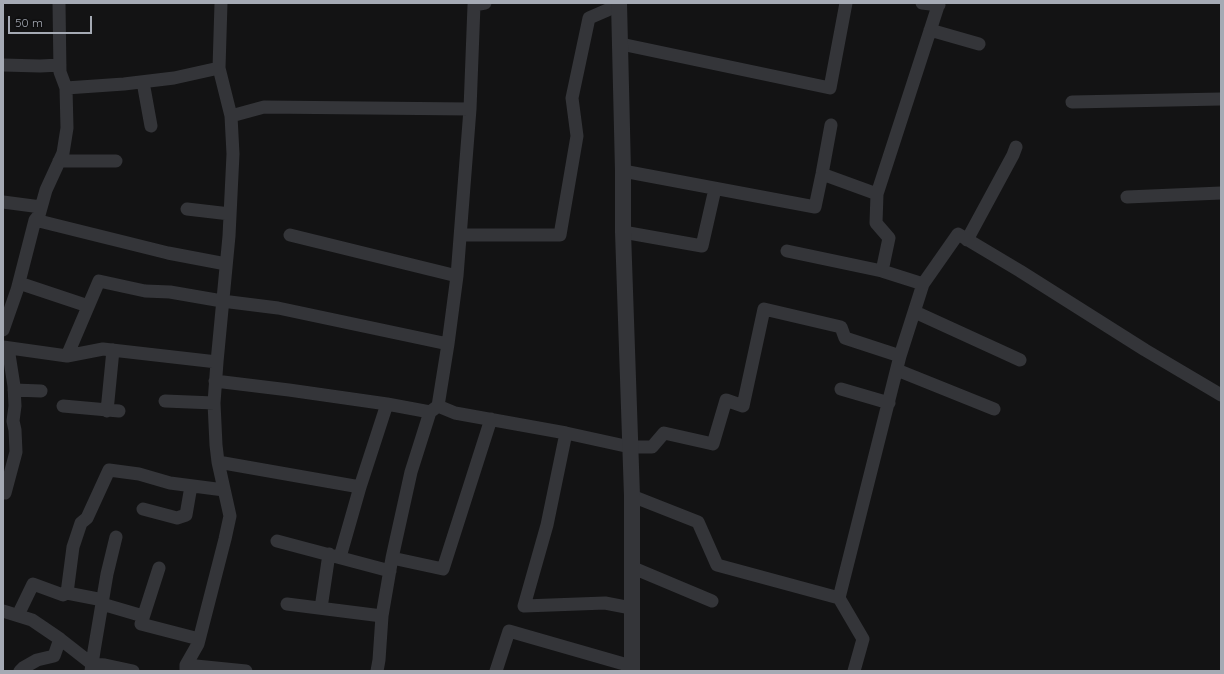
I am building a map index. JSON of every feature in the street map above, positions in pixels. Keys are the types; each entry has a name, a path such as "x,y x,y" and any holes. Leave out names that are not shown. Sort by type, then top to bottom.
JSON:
{"street":[{"path":"3,330 19,283 35,220 39,214 46,190 63,153 67,128 66,88 60,72 59,3"},
{"path":"221,3 219,68 231,116 233,154 229,236 216,362 214,403 218,462 230,516 198,644 186,668 246,671"},
{"path":"377,671 380,660 382,616 392,558 412,472 434,409 448,344 461,235 470,109 474,5 485,3"},
{"path":"621,44 830,88 846,3"},
{"path":"882,271 888,238 876,223 876,194 939,4 922,3"},
{"path":"461,235 560,236 577,136 572,98 589,18 619,4 621,44 623,232 632,496 631,669 509,631 496,671"},
{"path":"930,30 979,44"},
{"path":"3,65 60,65"},
{"path":"66,88 124,84 174,78 219,68"},
{"path":"143,82 151,126"},
{"path":"1072,102 1221,99"},
{"path":"231,116 264,107 470,109"},
{"path":"623,171 815,207 831,125"},
{"path":"967,240 1014,155 1016,147"},
{"path":"59,161 116,161"},
{"path":"822,174 876,194"},
{"path":"623,232 702,246 715,189"},
{"path":"1127,197 1221,193"},
{"path":"3,202 41,207"},
{"path":"187,209 230,214"},
{"path":"35,220 168,253 226,264"},
{"path":"854,671 863,639 839,598 900,356 923,284 958,234 1020,271 1145,350 1221,395"},
{"path":"290,236 457,276"},
{"path":"787,251 882,271 923,284"},
{"path":"67,356 99,281 146,291 170,292 222,301 278,308 448,344"},
{"path":"19,283 88,306"},
{"path":"215,381 434,409 491,418 630,446 652,447 664,433 713,444 726,400 743,406 764,309 841,327 844,338 900,356"},
{"path":"915,312 1020,360"},
{"path":"5,490 16,452 13,422 15,406 14,390 5,347 67,356 103,349 216,362"},
{"path":"63,406 113,411 113,350"},
{"path":"897,370 994,409"},
{"path":"841,389 888,403"},
{"path":"14,390 41,391"},
{"path":"165,401 214,403"},
{"path":"321,608 334,556 360,487 387,404"},
{"path":"392,558 443,569 491,418"},
{"path":"566,433 547,525 524,606 605,603 631,608"},
{"path":"218,462 360,487"},
{"path":"67,593 73,547 81,523 87,518 109,470 139,474 170,483 224,490"},
{"path":"143,509 177,518 186,515 191,486"},
{"path":"632,496 698,522 717,565 839,598"},
{"path":"92,667 102,602 116,537"},
{"path":"277,541 390,571"},
{"path":"631,567 712,601"},
{"path":"159,568 141,624 199,639"},
{"path":"18,615 33,584 63,595 67,593 102,602 143,616"},
{"path":"287,604 382,616"},
{"path":"3,611 32,620 60,639 92,667 105,665 133,671"},
{"path":"20,671 37,660 54,656 60,639"}]}
